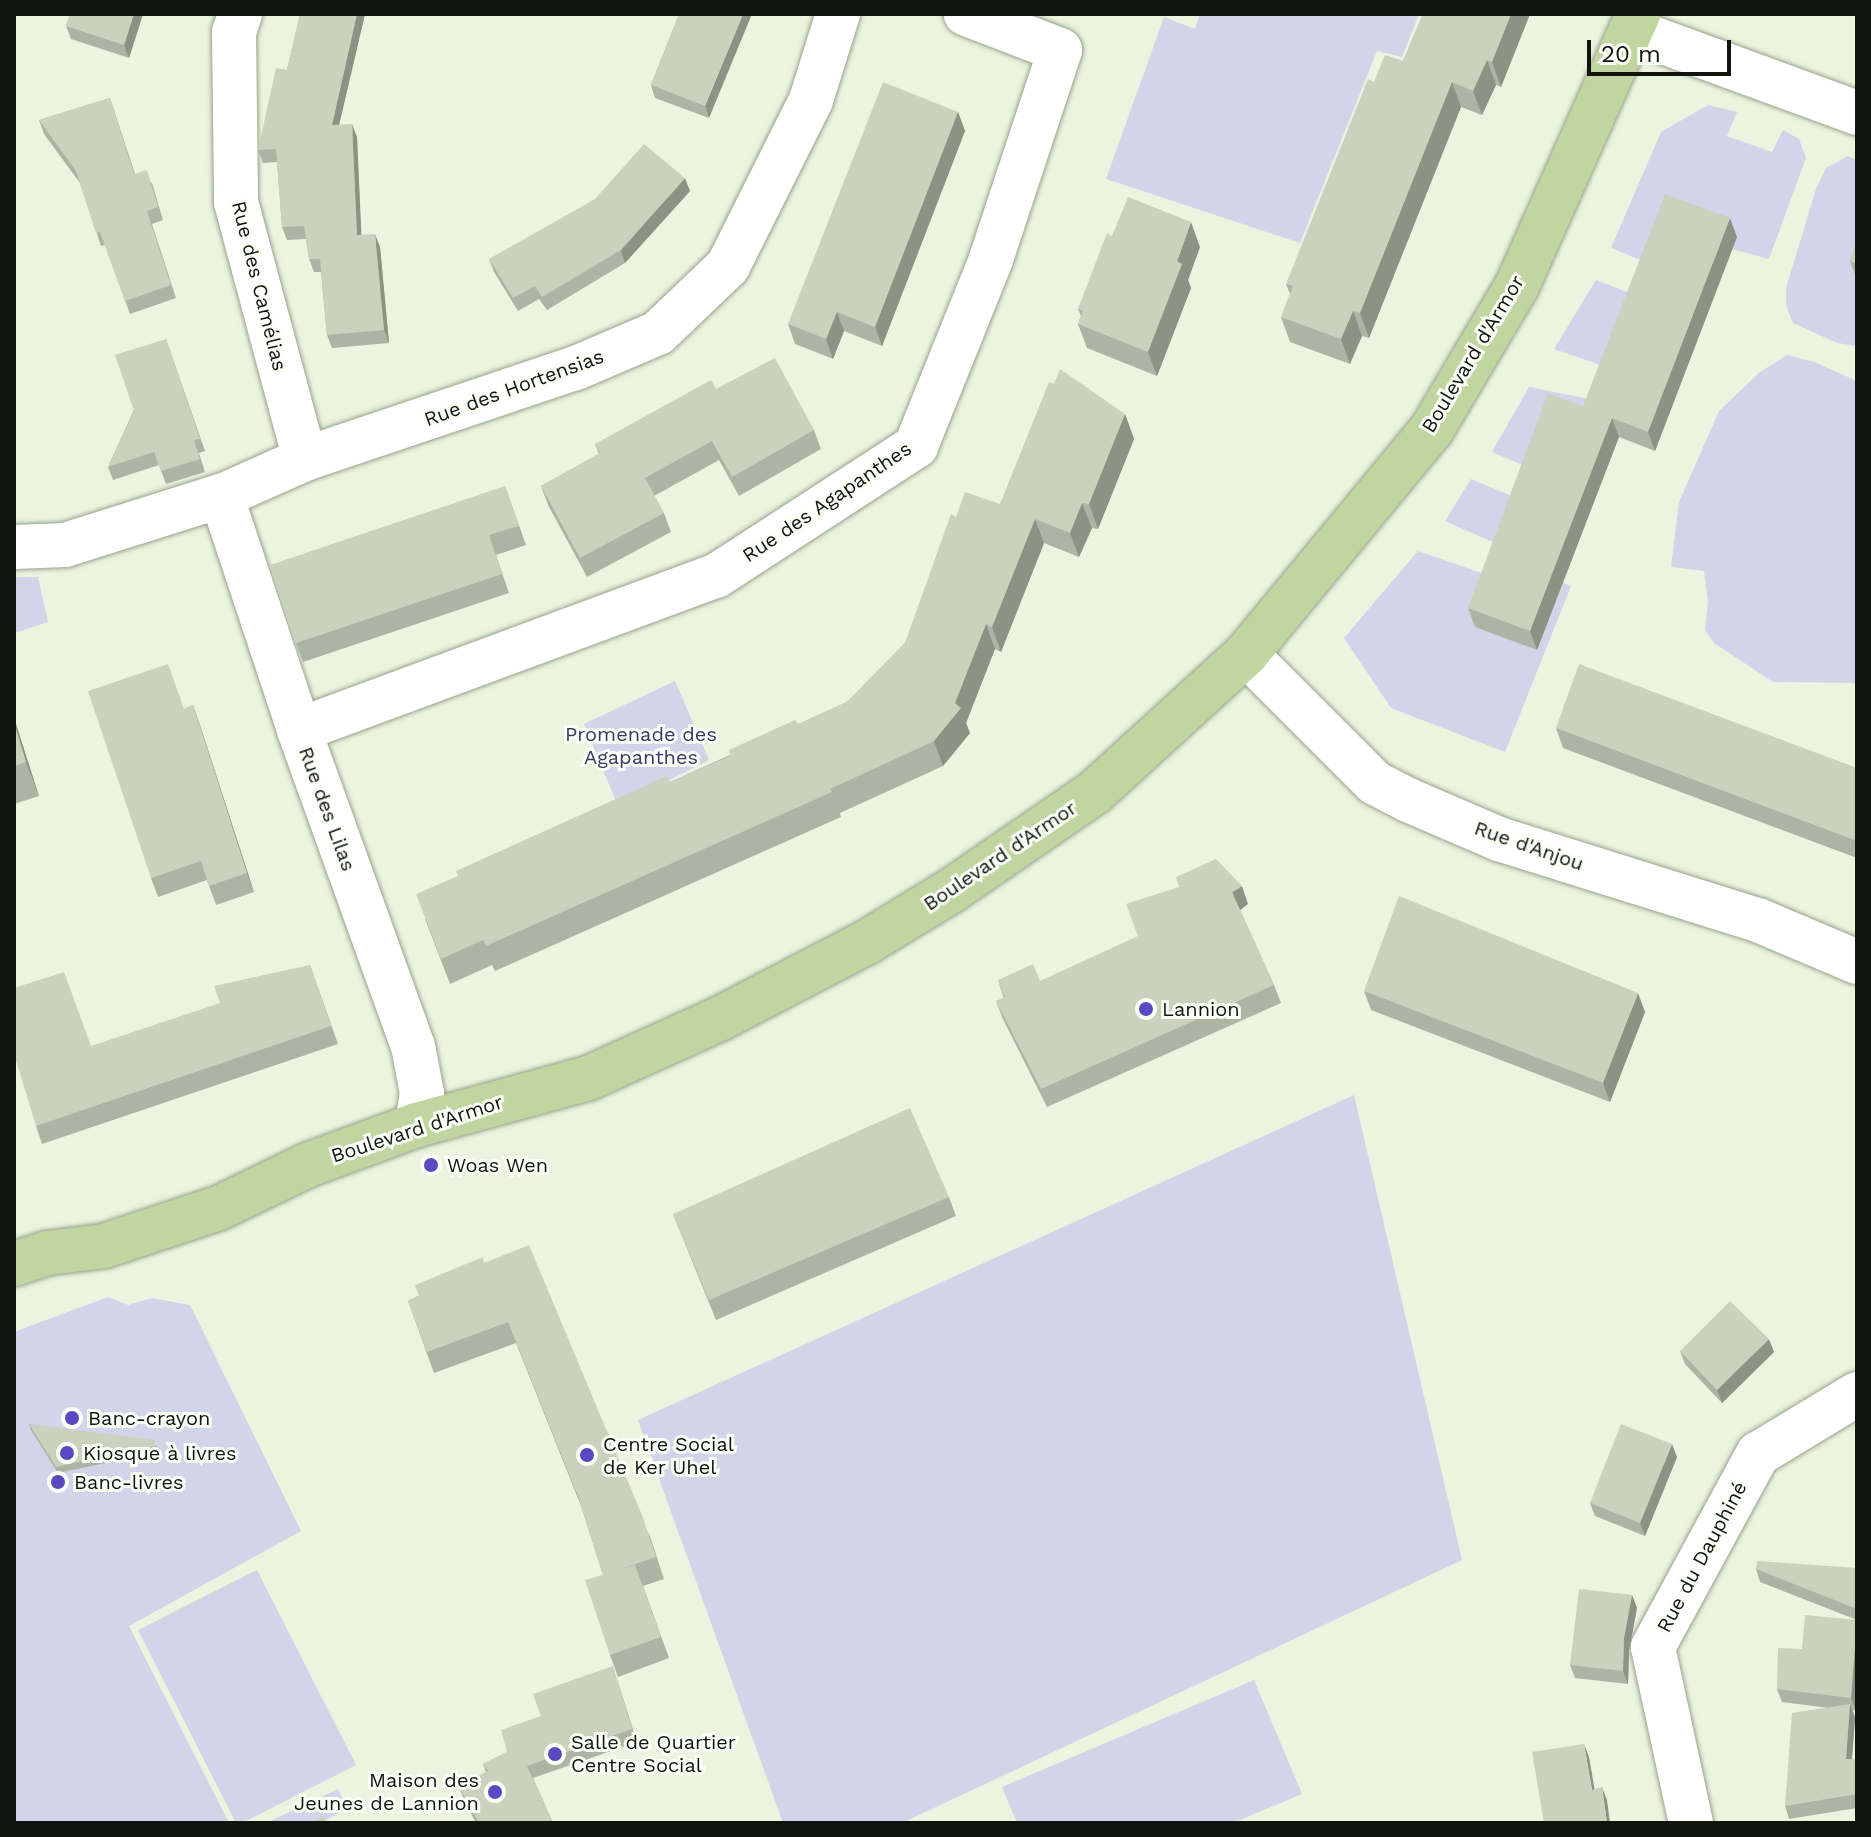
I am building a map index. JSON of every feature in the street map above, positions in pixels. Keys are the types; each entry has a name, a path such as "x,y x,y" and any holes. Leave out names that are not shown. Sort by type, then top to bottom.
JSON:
{"main road":[{"name":"Boulevard d'Armor","path":"14,1264 48,1253 104,1246 219,1208 308,1165 417,1125 589,1078 721,1018 867,942 951,891 1095,792 1246,654 1432,429 1517,286 1636,23"}],"street":[{"name":"Rue des Camélias","path":"240,14 234,32 236,202 305,459"},
{"name":"Rue des Hortensias","path":"14,547 65,545 224,495 305,459 576,368 658,333 728,266 811,100 838,14"},
{"name":"Rue des Agapanthes","path":"299,730 716,576 916,446 991,259 1060,50 966,14"},
{"path":"1636,23 1857,113"},
{"name":"Rue des Lilas","path":"224,495 226,510 299,730 413,1046 422,1093 417,1125"},
{"name":"Rue d'Anjou","path":"1246,654 1375,783 1408,800 1499,839 1758,920 1857,962"},
{"name":"Rue du Dauphiné","path":"1691,1823 1653,1647 1758,1454 1857,1394"}],"green space":[{"path":"1200,14 1419,14 1402,57 1377,51 1300,243 1106,179 1164,17 1195,29"},
{"path":"1708,105 1737,112 1727,136 1772,152 1783,130 1799,139 1806,158 1769,259 1732,249 1737,237 1653,265 1611,248 1661,132"},
{"path":"1848,156 1857,160 1857,346 1837,343 1793,323 1786,305 1786,288 1816,189 1826,168"},
{"path":"1596,280 1640,297 1612,369 1554,349"},
{"path":"1787,355 1814,362 1857,381 1857,683 1773,682 1714,643 1705,630 1708,602 1704,571 1671,567 1679,502 1719,411 1760,372"},
{"path":"1529,387 1599,401 1532,469 1492,452"},
{"path":"1471,479 1521,500 1504,547 1445,521"},
{"path":"1418,551 1493,577 1536,650 1563,583 1571,586 1505,752 1391,708 1344,638"},
{"path":"14,577 38,577 48,622 14,633"},
{"name":"Promenade des Agapanthes","path":"675,681 709,760 618,806 584,724"},
{"path":"1354,1095 1462,1560 902,1823 783,1823 638,1420"},
{"path":"108,1297 128,1305 152,1298 190,1305 301,1531 129,1626 229,1823 14,1823 14,1332"},
{"path":"257,1570 356,1765 242,1823 236,1823 138,1630"},
{"path":"1254,1680 1302,1794 1233,1823 1017,1823 1002,1787"},
{"path":"338,1789 347,1809 320,1823 266,1823"}],"building":[{"path":"70,14 134,14 124,45 66,26"},
{"path":"300,14 357,14 332,125 352,124 357,235 375,234 384,330 327,335 320,259 309,259 304,226 282,227 276,149 258,150 276,68 287,70"},
{"path":"679,14 743,14 705,106 651,85"},
{"path":"1423,14 1511,14 1492,62 1487,60 1473,91 1452,82 1360,313 1353,311 1341,339 1281,317 1293,286 1286,284 1368,79 1374,82 1385,55 1403,61"},
{"path":"883,82 958,112 875,327 837,312 826,339 788,324"},
{"path":"110,98 134,174 147,170 158,207 147,211 171,285 125,301 100,232 96,233 76,171 39,120"},
{"path":"644,144 685,178 621,250 542,297 535,286 513,298 489,259 595,199"},
{"path":"1665,194 1730,218 1648,432 1612,418 1530,631 1468,608 1548,393 1583,406"},
{"path":"1128,197 1191,222 1177,261 1182,264 1148,352 1078,324 1083,311 1078,309 1107,233 1112,236"},
{"path":"1857,241 1857,264 1850,261"},
{"path":"166,339 200,439 194,440 200,459 161,471 154,452 108,467 134,411 115,355"},
{"path":"775,358 814,430 732,477 712,441 645,478 664,513 580,558 541,486 600,453 595,444 711,380 716,389"},
{"path":"1060,369 1125,414 1089,504 1082,503 1070,533 1035,519 992,627 986,624 955,703 961,708 934,741 830,789 832,792 486,946 483,940 441,959 416,894 458,876 456,871 667,776 670,782 730,756 729,750 795,720 798,724 847,702 905,643 951,514 956,517 965,492 1000,504 1049,382 1054,384"},
{"path":"505,486 519,526 489,535 502,574 296,643 270,565"},
{"path":"168,664 184,709 193,705 247,873 209,886 201,861 151,878 88,691"},
{"path":"1579,664 1857,768 1857,841 1556,728"},
{"path":"14,723 26,762 14,766"},
{"name":"Lannion","path":"1216,859 1242,886 1232,892 1274,985 1041,1089 996,1001 1005,997 998,980 1033,964 1040,981 1138,936 1126,904 1179,887 1176,877"},
{"path":"1399,896 1638,993 1603,1083 1364,991"},
{"path":"310,965 331,1026 36,1126 14,1054 14,988 64,972 91,1046 220,1003 214,986"},
{"path":"910,1108 949,1197 709,1300 673,1214"},
{"name":"Centre Social de Ker Uhel","path":"529,1245 642,1515 656,1557 621,1569 635,1565 661,1637 610,1655 585,1580 603,1575 578,1496 508,1322 427,1352 408,1301 419,1296 415,1285 483,1257 484,1263"},
{"path":"1730,1301 1769,1339 1717,1390 1680,1351"},
{"path":"29,1424 155,1440 155,1446 56,1467"},
{"path":"1621,1424 1672,1444 1640,1523 1590,1503"},
{"path":"1757,1561 1857,1568 1857,1609 1756,1569"},
{"path":"1579,1589 1632,1595 1624,1638 1623,1671 1570,1665"},
{"path":"1805,1615 1857,1620 1851,1698 1777,1689 1778,1648 1802,1649"},
{"path":"613,1666 632,1729 527,1766 553,1823 479,1823 459,1787 488,1771 483,1764 507,1752 501,1730 541,1716 533,1694"},
{"path":"1850,1704 1846,1759 1857,1759 1857,1794 1785,1806 1792,1713"},
{"path":"1584,1744 1592,1790 1602,1787 1607,1823 1544,1823 1532,1752"},
{"path":"323,1816 327,1823 312,1823"}],"place":[{"name":"Lannion","path":"1146,1009"},
{"name":"Woas Wen","path":"431,1165"},
{"name":"Banc-crayon","path":"72,1418"},
{"name":"Kiosque à livres","path":"67,1453"},
{"name":"Centre Social de Ker Uhel","path":"587,1455"},
{"name":"Banc-livres","path":"58,1482"},
{"name":"Salle de Quartier Centre Social","path":"555,1754"},
{"name":"Maison des Jeunes de Lannion","path":"495,1792"}]}
